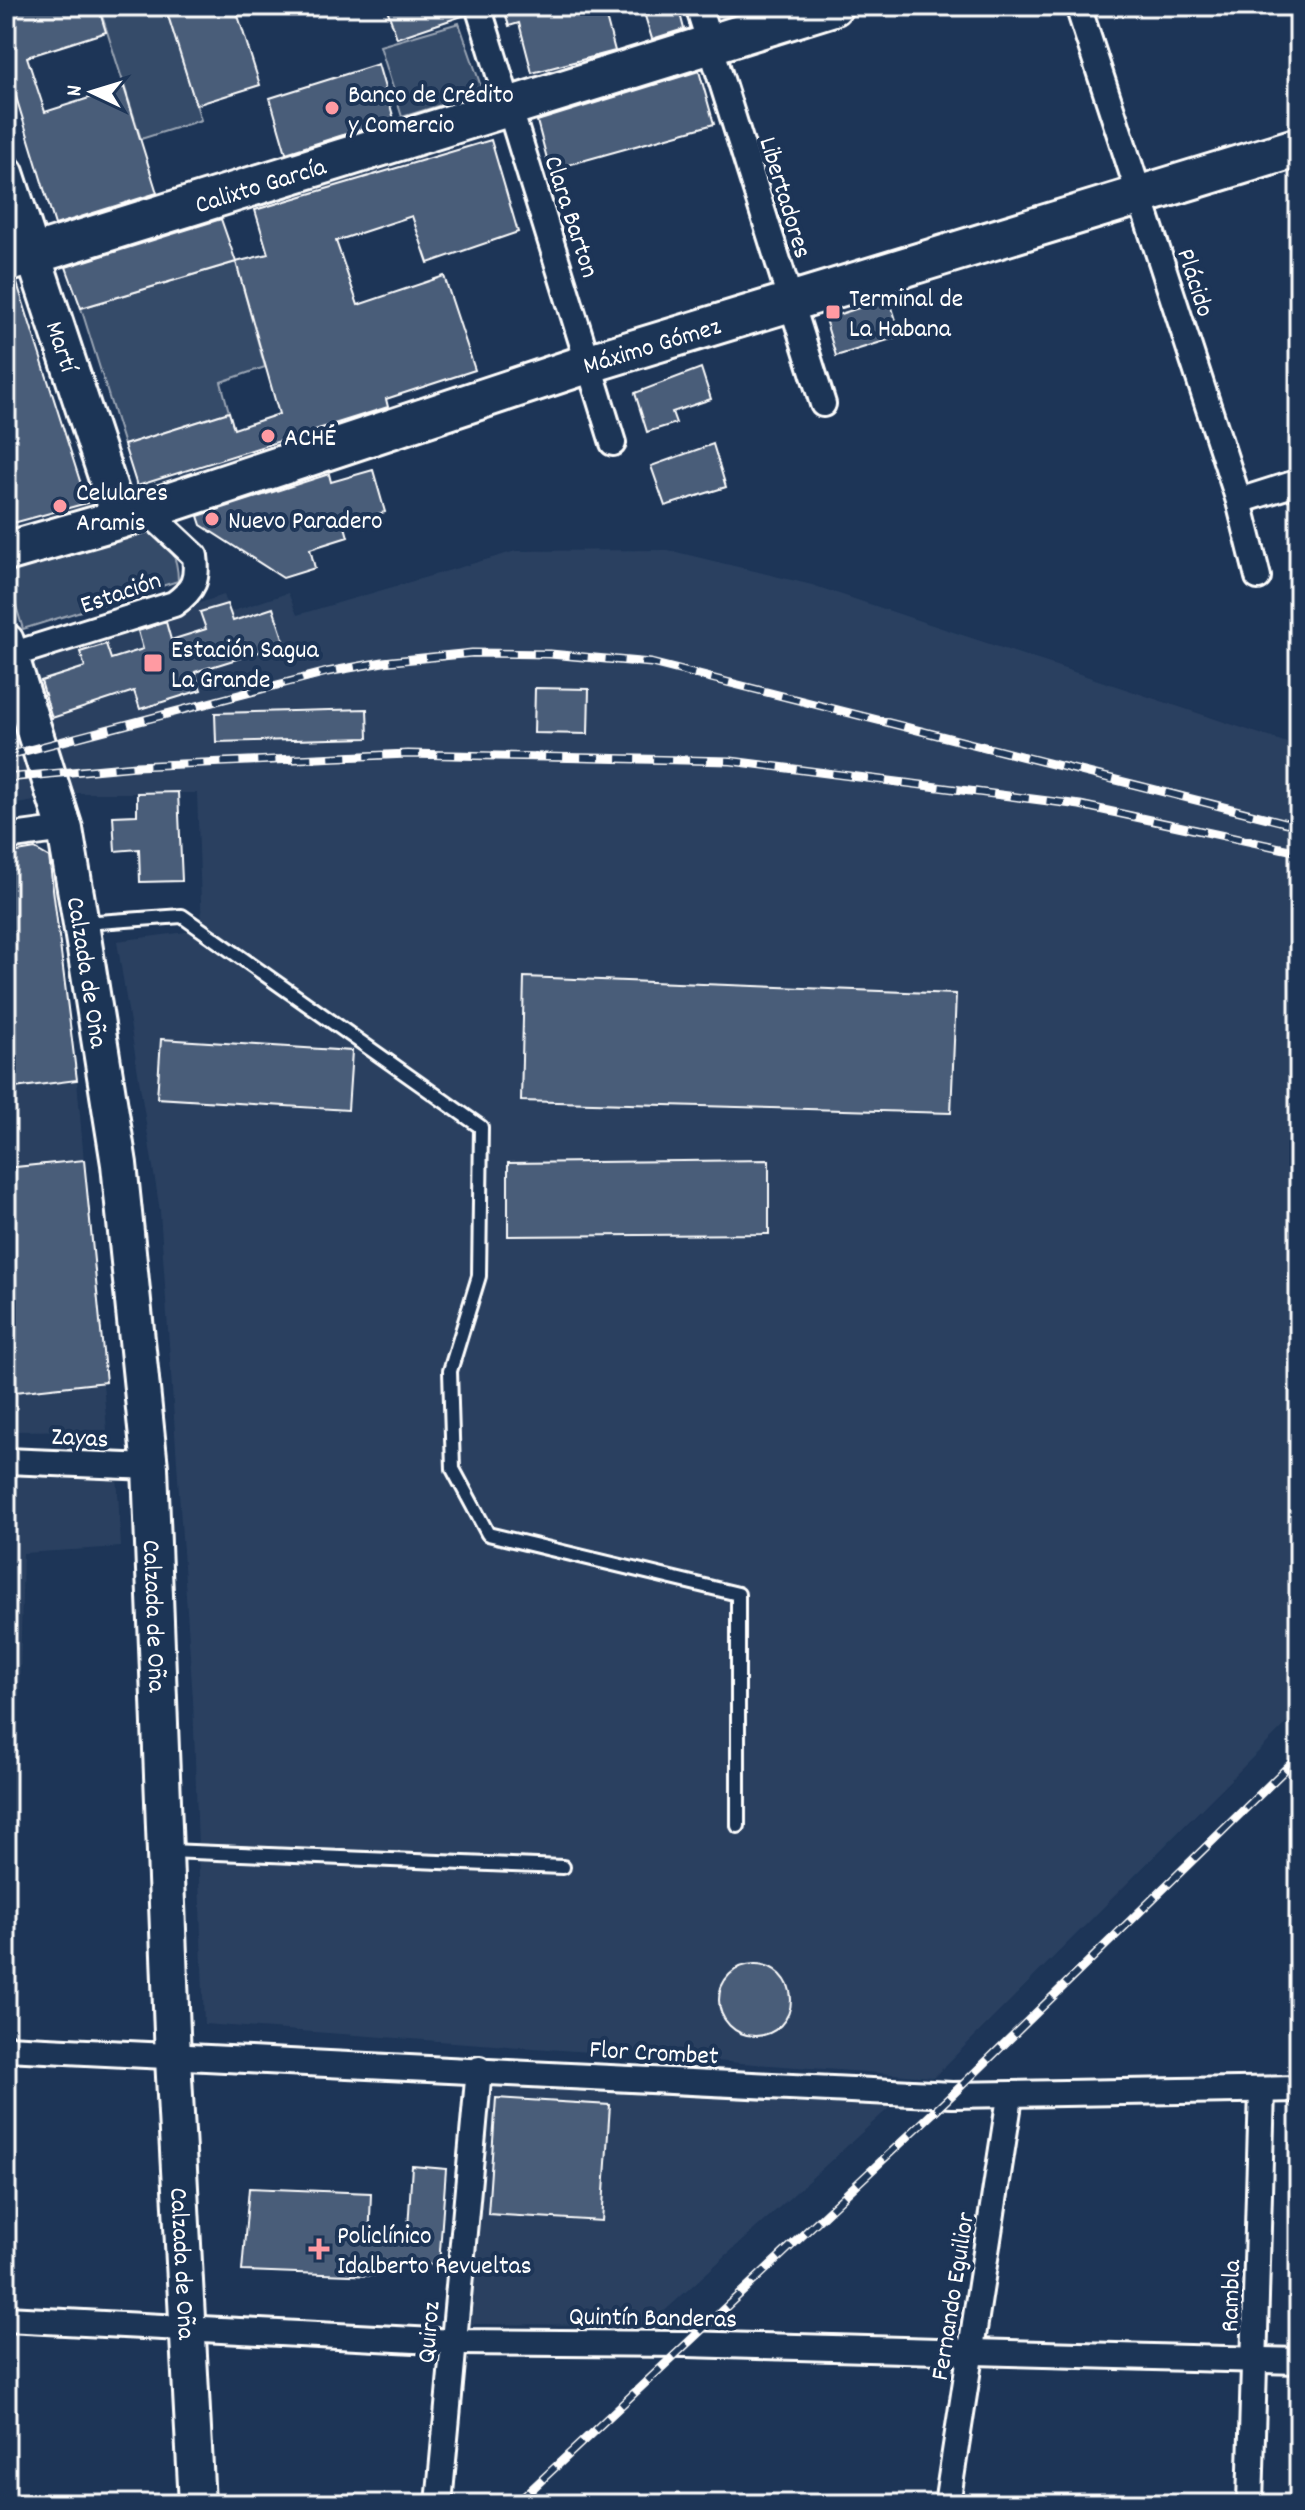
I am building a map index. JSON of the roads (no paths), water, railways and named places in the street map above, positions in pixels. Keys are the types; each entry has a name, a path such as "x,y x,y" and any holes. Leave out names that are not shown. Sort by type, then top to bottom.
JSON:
{"main road":[{"name":"Calixto García","path":"19,259 833,6"},
{"name":"Máximo Gómez","path":"6,552 133,515 590,363 1299,147"}],"street":[{"name":"Clara Barton","path":"478,6 613,443"},
{"name":"Libertadores","path":"698,6 823,404"},
{"name":"Plácido","path":"1078,6 1239,501 1258,577"},
{"name":"Martí","path":"6,173 19,259 106,481 133,515"},
{"path":"1239,501 1299,482"},
{"path":"182,541 176,514 183,498"},
{"name":"Estación","path":"8,648 191,593 197,574 195,556 182,541 133,515"},
{"name":"Calzada de Oña","path":"8,648 65,829 119,1164 150,1467 173,2058 197,2504"},
{"path":"6,837 65,829"},
{"name":"Zayas","path":"6,1461 150,1467"},
{"name":"Flor Crombet","path":"6,2048 1010,2097 1299,2089"},
{"name":"Quiroz","path":"439,2504 479,2069"},
{"name":"Rambla","path":"1250,2504 1262,2090"},
{"name":"Fernando Eguilior","path":"947,2504 1010,2097"},
{"name":"Quintín Banderas","path":"6,2319 454,2342 686,2344 1299,2361"}],"lane":[{"path":"81,924 182,916 481,1127 479,1276 450,1371 453,1469 488,1534 738,1594 738,1826"},
{"path":"165,1851 563,1867"}],"railway":[{"path":"6,756 327,672 383,662 472,653 550,654 651,663 1299,826"},
{"path":"6,778 136,766 408,754 731,761 1080,805 1299,852"},
{"path":"516,2504 952,2095 1299,1756"}],"place":[{"name":"Banco de Crédito y Comercio","path":"332,108"},
{"name":"Terminal de La Habana","path":"833,312"},
{"name":"ACHÉ","path":"268,436"},
{"name":"Celulares Aramis","path":"60,506"},
{"name":"Nuevo Paradero","path":"212,519"},
{"name":"Estación Sagua La Grande","path":"153,663"},
{"name":"Policlínico Idalberto Revueltas","path":"319,2249"}]}
